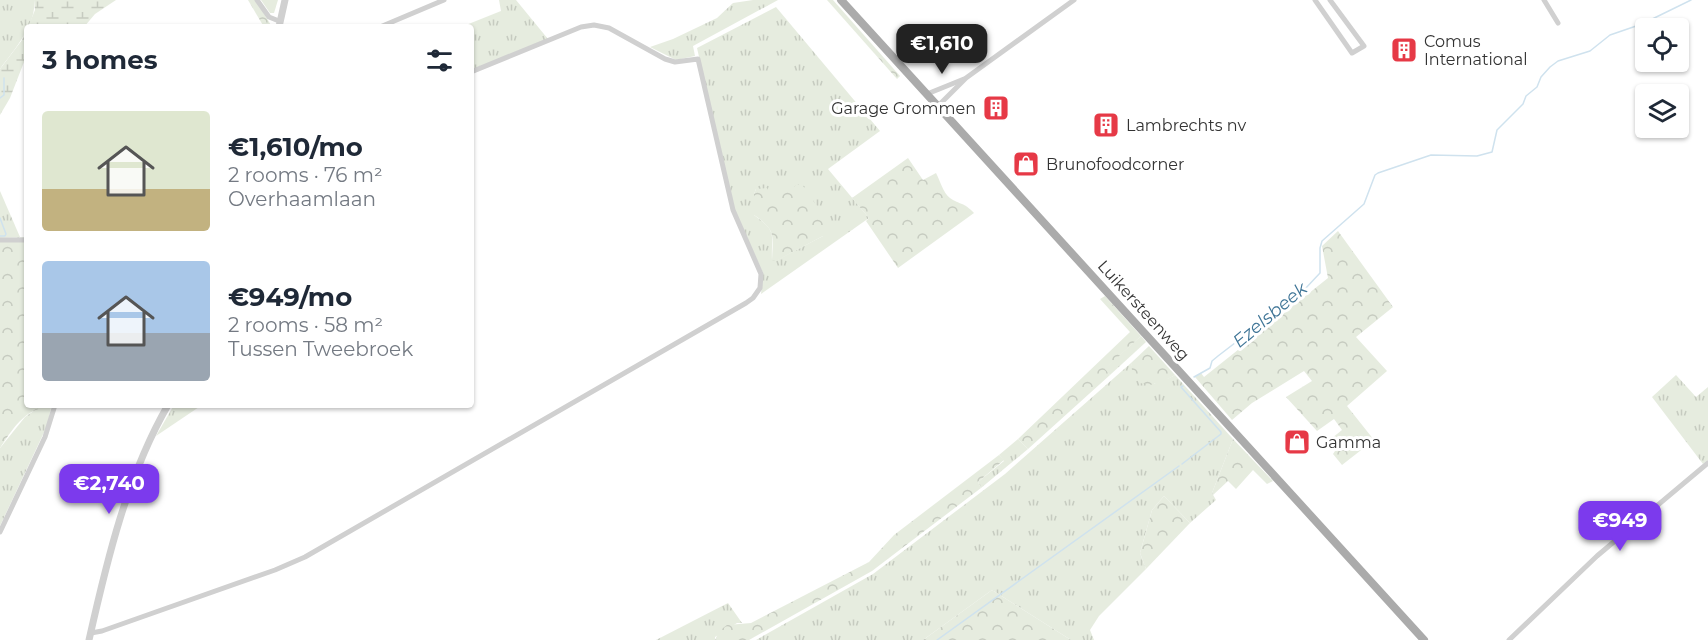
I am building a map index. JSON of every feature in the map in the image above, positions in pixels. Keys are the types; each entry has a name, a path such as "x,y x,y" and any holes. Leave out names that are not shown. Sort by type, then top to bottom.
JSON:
{"main road":[{"name":"Luikersteenweg","path":"841,0 1424,640"}],"street":[{"path":"257,0 269,17 279,24 285,0"},
{"path":"387,24 444,0"},
{"path":"939,106 966,78 1074,0"},
{"path":"1315,0 1352,53 1364,46 1330,0"},
{"path":"1544,0 1558,23"},
{"path":"90,636 264,574 305,557 726,314 753,298 757,293 760,288 761,274 733,210 698,59 675,62 609,28 594,25 581,27 474,71"},
{"path":"927,94 966,78"},
{"path":"0,240 24,240"},
{"path":"0,532 45,437 53,408"},
{"path":"90,636 105,572 139,466 167,408"},
{"path":"1509,640 1597,556 1708,463"}],"green space":[{"path":"0,0 34,0 29,24 24,24 24,34 0,69"},
{"path":"34,0 116,0 95,14 87,24 29,24 35,10"},
{"path":"248,0 256,0 270,24 262,24"},
{"path":"261,0 278,0 274,13 270,13"},
{"path":"499,0 516,0 548,39 474,70 474,24 468,24 501,11"},
{"path":"778,0 693,46 695,56 676,60 650,47 717,18 733,3"},
{"path":"827,0 833,0 900,76 897,79"},
{"path":"776,7 880,131 828,169 869,218 761,294 763,273 734,209 697,48","holes":["756,189 823,236 777,260 772,260 772,234 767,226 754,215"]},
{"path":"24,36 24,62 10,98 0,115 0,69"},
{"path":"908,158 923,180 936,173 948,196 974,213 898,268 866,221 869,218 852,198"},
{"path":"801,183 823,215 823,236 776,261 772,260 772,234 770,229 754,215 754,194 756,189 767,188 772,198"},
{"path":"0,191 20,237 0,238"},
{"path":"1338,231 1393,307 1356,337 1387,371 1347,406 1374,440 1342,465 1327,442 1342,430 1334,419 1317,431 1286,397 1312,381 1304,371 1252,403 1232,420 1195,377 1201,373 1204,377 1328,278 1322,246"},
{"path":"24,237 24,408 42,408 21,420 0,448 0,238"},
{"path":"1105,296 1141,336 1105,369 1110,375 1028,449 1018,439 1130,332 1100,299"},
{"path":"1141,336 1146,342 1110,375 1104,369"},
{"path":"1149,346 1175,375 1150,385 1140,383 1133,377 1131,363"},
{"path":"1131,363 1134,373 1154,384 1175,375 1233,439 1212,493 1216,500 1190,523 1164,496 1152,510 1140,553 1146,569 1099,616 1090,630 1094,640 1071,640 992,590 923,640 756,640 873,574 1005,474"},
{"path":"1676,375 1696,397 1708,387 1708,460 1703,464 1652,397"},
{"path":"38,408 51,408 47,426 0,526 0,448 25,417"},
{"path":"172,408 198,408 156,436"},
{"path":"1018,439 1028,449 981,488 978,482 1004,461 999,455"},
{"path":"1233,439 1273,481 1267,484 1253,470 1236,489 1228,481 1213,495 1212,493"},
{"path":"999,455 1004,460 978,482 981,488 872,571 749,640 715,640 719,631 727,625 751,623 869,562 894,535"},
{"path":"1164,496 1190,523 1146,569 1140,553 1152,510"},
{"path":"992,590 1071,640 923,640"},
{"path":"728,603 742,623 737,623 715,637 715,640 656,640"}],"waterway":[{"name":"Ezelsbeek","path":"1194,377 1210,368 1212,361 1304,290 1320,273 1322,241 1364,204 1375,175 1431,155 1477,156 1492,152 1497,130 1523,104 1526,96 1537,87 1541,77 1550,67 1558,61 1590,51 1610,35 1642,24 1691,0"},
{"path":"0,98 4,95 4,78"},
{"path":"0,218 6,234 0,236"},
{"name":"Ezelsbeek","path":"1182,464 1221,434 1181,387 1183,386"},
{"name":"Ezelsbeek","path":"937,640 1179,466"}],"place":[{"name":"Comus International","path":"1404,50"},
{"name":"Garage Grommen","path":"996,108"},
{"name":"Lambrechts nv","path":"1106,125"},
{"name":"Brunofoodcorner","path":"1026,164"},
{"name":"Gamma","path":"1297,442"}]}
